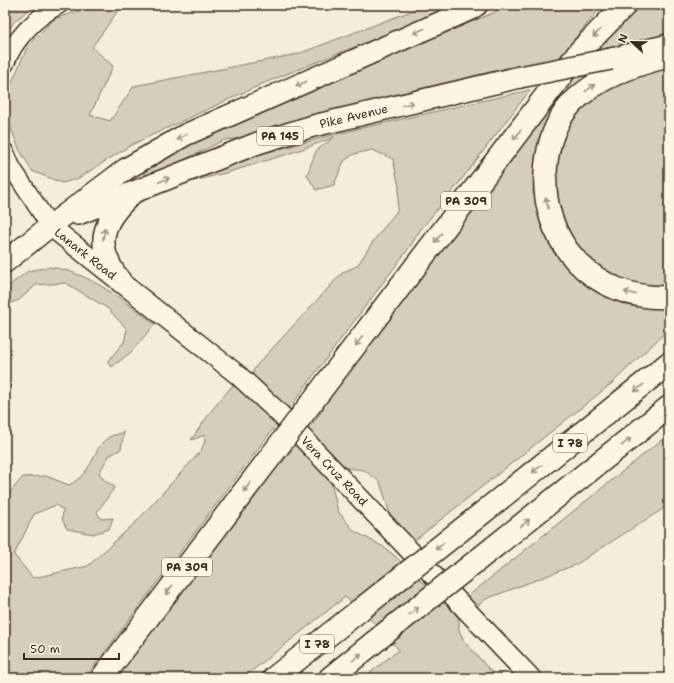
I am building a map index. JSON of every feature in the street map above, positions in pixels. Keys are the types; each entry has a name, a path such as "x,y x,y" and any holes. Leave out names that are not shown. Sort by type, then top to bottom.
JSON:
{"highway":[{"path":"455,15 476,5"},
{"name":"PA 309","path":"102,678 580,51 625,5"},
{"path":"669,56 629,69 600,81 584,92 571,105 560,120 552,137 547,156 544,179 546,198 555,230 569,253 582,268 609,286 626,292 643,296 669,298"},
{"name":"I 78","path":"274,678 669,364"},
{"name":"I 78","path":"330,678 669,407"}],"main road":[{"name":"PA 145","path":"455,15 483,5"},
{"name":"Pike Avenue","path":"5,262 126,169 185,134 455,15"},
{"name":"Pike Avenue","path":"50,226 136,190 258,143 313,126 520,77 611,59 669,44"},
{"path":"121,282 111,269 106,259 103,237 112,215 136,190"},
{"name":"Lanark Road","path":"50,226 121,282"},
{"name":"Vera Cruz Road","path":"121,282 238,375 279,413 531,678"}],"street":[{"path":"5,64 14,46 26,30 41,17 59,5"},
{"path":"5,152 12,168 50,226"}],"shaded area":[{"path":"5,5 34,5 14,22 5,35"},
{"path":"105,5 122,5 92,47 113,66 90,115 110,121 134,86 298,54 414,10 421,5 449,5 414,23 262,84 133,144 77,179 62,183 32,171 19,149 7,118 10,87 28,45 54,19 81,10"},
{"path":"512,5 603,5 557,60 357,106 236,139 224,140 145,179 143,170 187,145 299,94"},
{"path":"637,5 669,5 669,36 634,45 628,43 609,48 546,128 535,158 533,191 541,227 554,253 577,276 612,298 635,305 669,307 669,329 611,384 414,541 390,514 380,482 364,470 347,468 340,464 283,403 253,376 253,371 257,365 343,272 357,266 374,240 397,211 399,187 393,159 372,150 354,154 344,161 334,185 316,190 307,175 316,151 334,137 273,159 161,191 147,198 134,205 119,221 116,230 115,247 111,241 120,215 147,195 246,158 336,134 530,90 455,188 421,229 409,248 293,403 313,423 324,408 321,406 511,155 523,144 600,42"},
{"path":"669,68 669,289 654,290 600,271 566,233 553,191 561,141 570,123 583,108 595,96 613,86 638,76"},
{"path":"50,267 65,270 92,281 118,297 155,324 131,352 112,367 107,362 124,342 127,329 107,308 66,283 36,285 19,300 5,305 5,289 28,271"},
{"path":"237,385 331,482 338,511 354,531 382,546 395,556 451,609 459,619 459,630 464,641 497,678 363,678 399,650 373,622 345,597 243,678 113,678 280,461 283,462 293,448 273,429 85,678 5,678 5,498 23,477 46,476 69,485 78,479 89,467 103,442 109,437 124,432 121,449 109,456 99,473 105,481 115,487 97,512 101,519 113,518 109,529 93,534 67,529 62,519 63,510 56,505 34,514 14,555 33,578 88,566 136,522 201,451 205,441 205,435 191,440 212,410 232,386 235,387"},
{"path":"669,434 669,505 575,565 486,599 476,607 467,597"}]}
